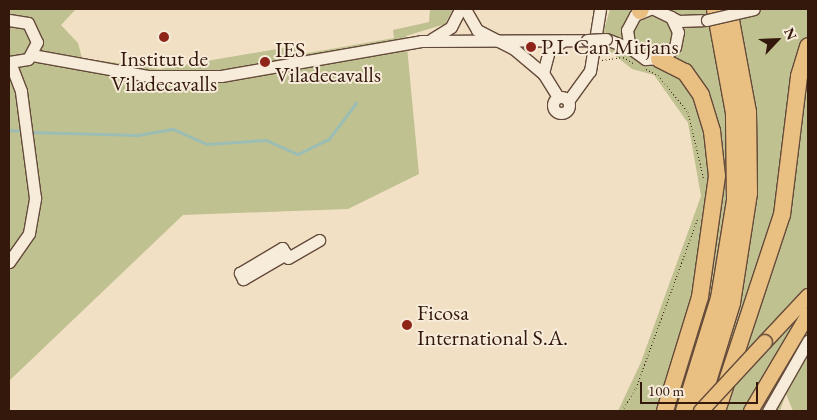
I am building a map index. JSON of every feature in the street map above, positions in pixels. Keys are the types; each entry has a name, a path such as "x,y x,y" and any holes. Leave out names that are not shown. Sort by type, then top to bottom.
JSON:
{"highway":[{"path":"700,411 720,350 743,249 749,193 748,112 729,9"},
{"path":"684,411 719,298 735,200 734,113 708,17"},
{"path":"717,411 782,214 799,76 808,46"},
{"path":"659,59 684,72 701,95 712,131 717,176 700,297 665,411"},
{"path":"706,411 719,371 720,350"}],"main road":[{"path":"700,411 808,296"},
{"path":"751,411 808,315"}],"street":[{"path":"428,41 451,27 460,9"},
{"path":"465,9 477,30 496,39 543,73 563,99 584,84 592,64 600,9"},
{"path":"606,39 628,26 646,9 671,17 708,17 754,9"},
{"path":"671,17 677,39"},
{"path":"9,262 29,233 35,208 19,82 9,62 28,58 57,57 149,76 221,76 428,41 496,39 606,39 630,48 645,59 659,59 670,53 677,39 708,17"},
{"path":"9,20 28,23 37,38 57,57"},
{"path":"628,26 630,48"},
{"path":"19,82 37,38"},
{"path":"543,73 549,50 563,40"},
{"path":"286,254 288,258 319,240"},
{"path":"768,411 808,342"}],"path":[{"path":"592,64 623,57 635,64"},
{"path":"643,68 658,75 688,112 704,184"},
{"path":"622,411 636,388 700,212"}],"green space":[{"path":"9,9 76,9 61,25 78,43 82,58 160,69 300,45 302,54 394,38 393,30 429,22 430,9 453,9 445,24 406,36 419,174 348,209 183,215 9,381"},
{"path":"610,9 808,9 808,411 793,411 786,394 780,411 618,411 641,362 701,196 688,123 654,75 632,69 607,49 604,30"}],"waterway":[{"path":"29,132 138,135 173,129 207,144 266,140 298,154 329,139 356,103"},
{"path":"9,130 24,131"}],"place":[{"name":"Institut de Viladecavalls","path":"164,37"},
{"name":"P.I. Can Mitjans","path":"531,47"},
{"name":"IES Viladecavalls","path":"265,62"},
{"name":"Ficosa International S.A.","path":"407,325"}]}
